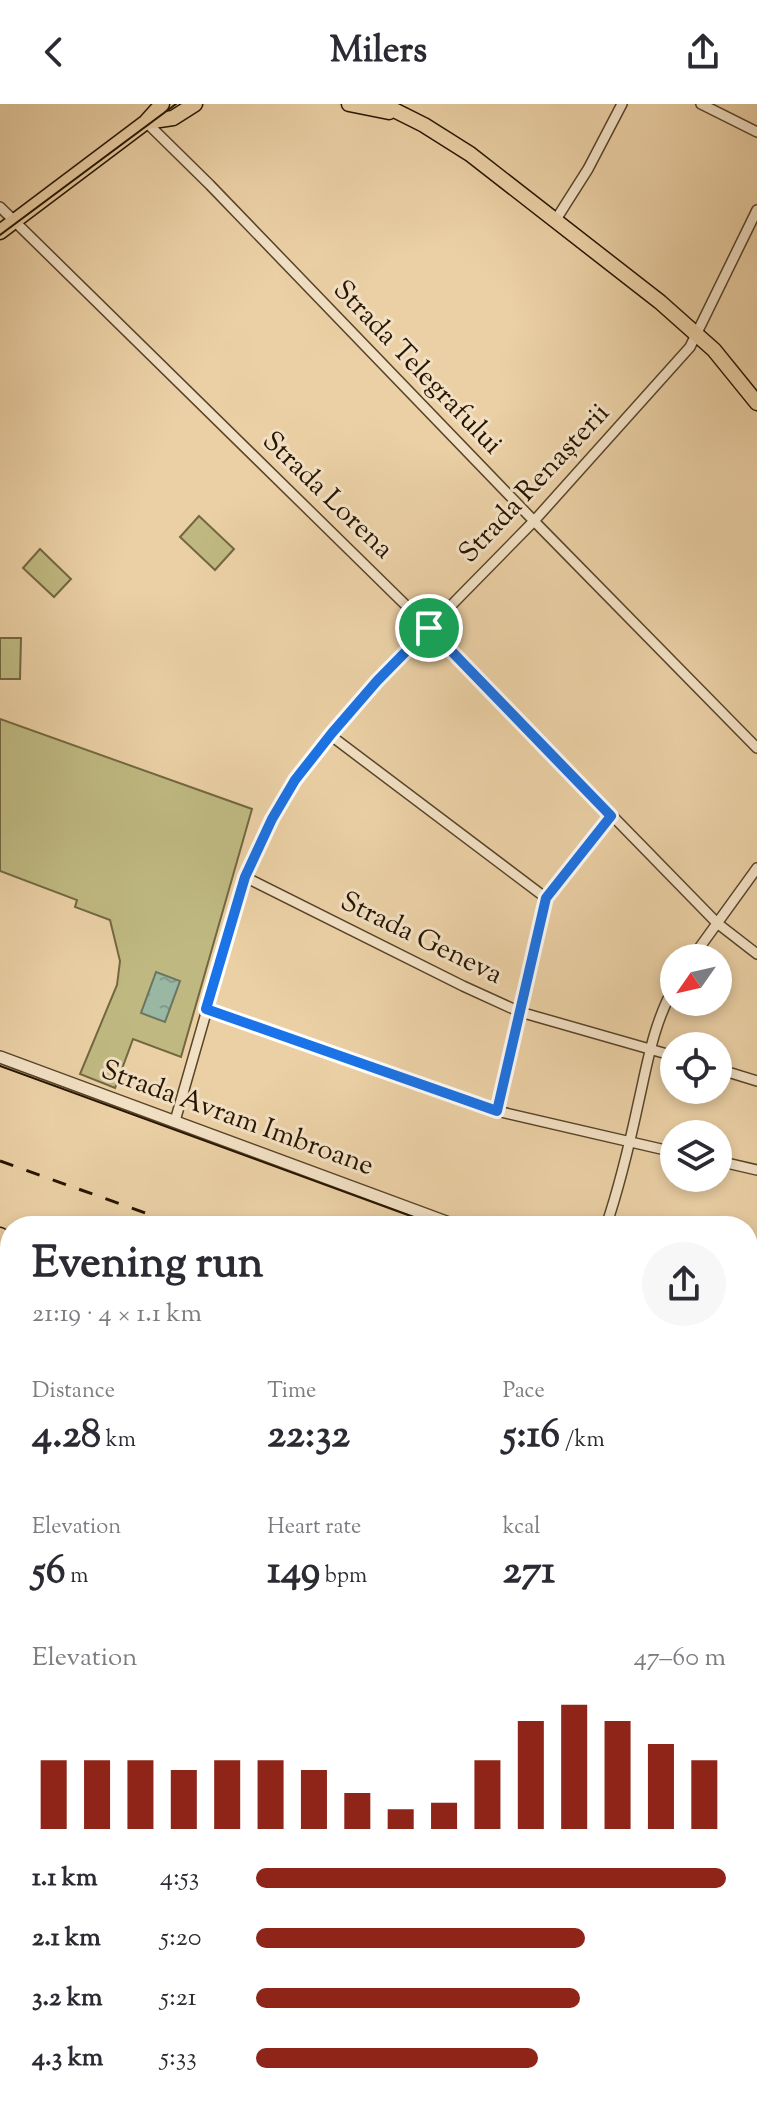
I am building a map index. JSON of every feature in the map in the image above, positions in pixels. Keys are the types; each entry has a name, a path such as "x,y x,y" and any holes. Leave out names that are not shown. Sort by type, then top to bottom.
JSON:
{"main road":[{"path":"0,232 146,122 162,104"},
{"path":"146,122 173,118 195,104"},
{"path":"349,104 398,113"},
{"path":"382,104 447,138 697,333 757,403"}],"street":[{"path":"555,221 588,169 622,104"},
{"path":"701,104 757,132"},
{"name":"Strada Telegrafului","path":"146,122 757,748"},
{"name":"Strada Lorena","path":"0,207 429,628 717,923 757,954"},
{"name":"Strada Renașterii","path":"175,1121 245,877 272,819 295,780 377,681 534,521 690,347 757,210"},
{"path":"330,735 546,898"},
{"path":"497,1111 546,898 611,816"},
{"path":"702,944 757,868"},
{"name":"Strada Geneva","path":"245,877 520,1012 660,1052"},
{"path":"206,1009 497,1111 660,1149"},
{"path":"609,1216 660,1015"},
{"name":"Strada Avram Imbroane","path":"0,1057 430,1216"},
{"path":"732,1073 757,1081"},
{"path":"732,1164 757,1170"}],"green space":[{"path":"199,516 234,549 215,570 180,537"},
{"path":"40,549 71,579 54,597 23,568"},
{"path":"0,638 21,638 20,679 0,679"},
{"path":"0,719 252,809 181,1057 133,1039 115,1088 80,1074 117,985 120,961 110,920 75,907 77,900 0,871"}],"water":[{"path":"156,972 180,981 165,1022 141,1013"}],"tram line":[{"path":"0,235 176,104"},
{"path":"0,1066 411,1216"}],"railway":[{"path":"0,1161 154,1216"}],"route":[{"path":"429,628 611,816 546,898 497,1111 206,1009 237,900 272,819 295,780 332,733 429,628"}]}
